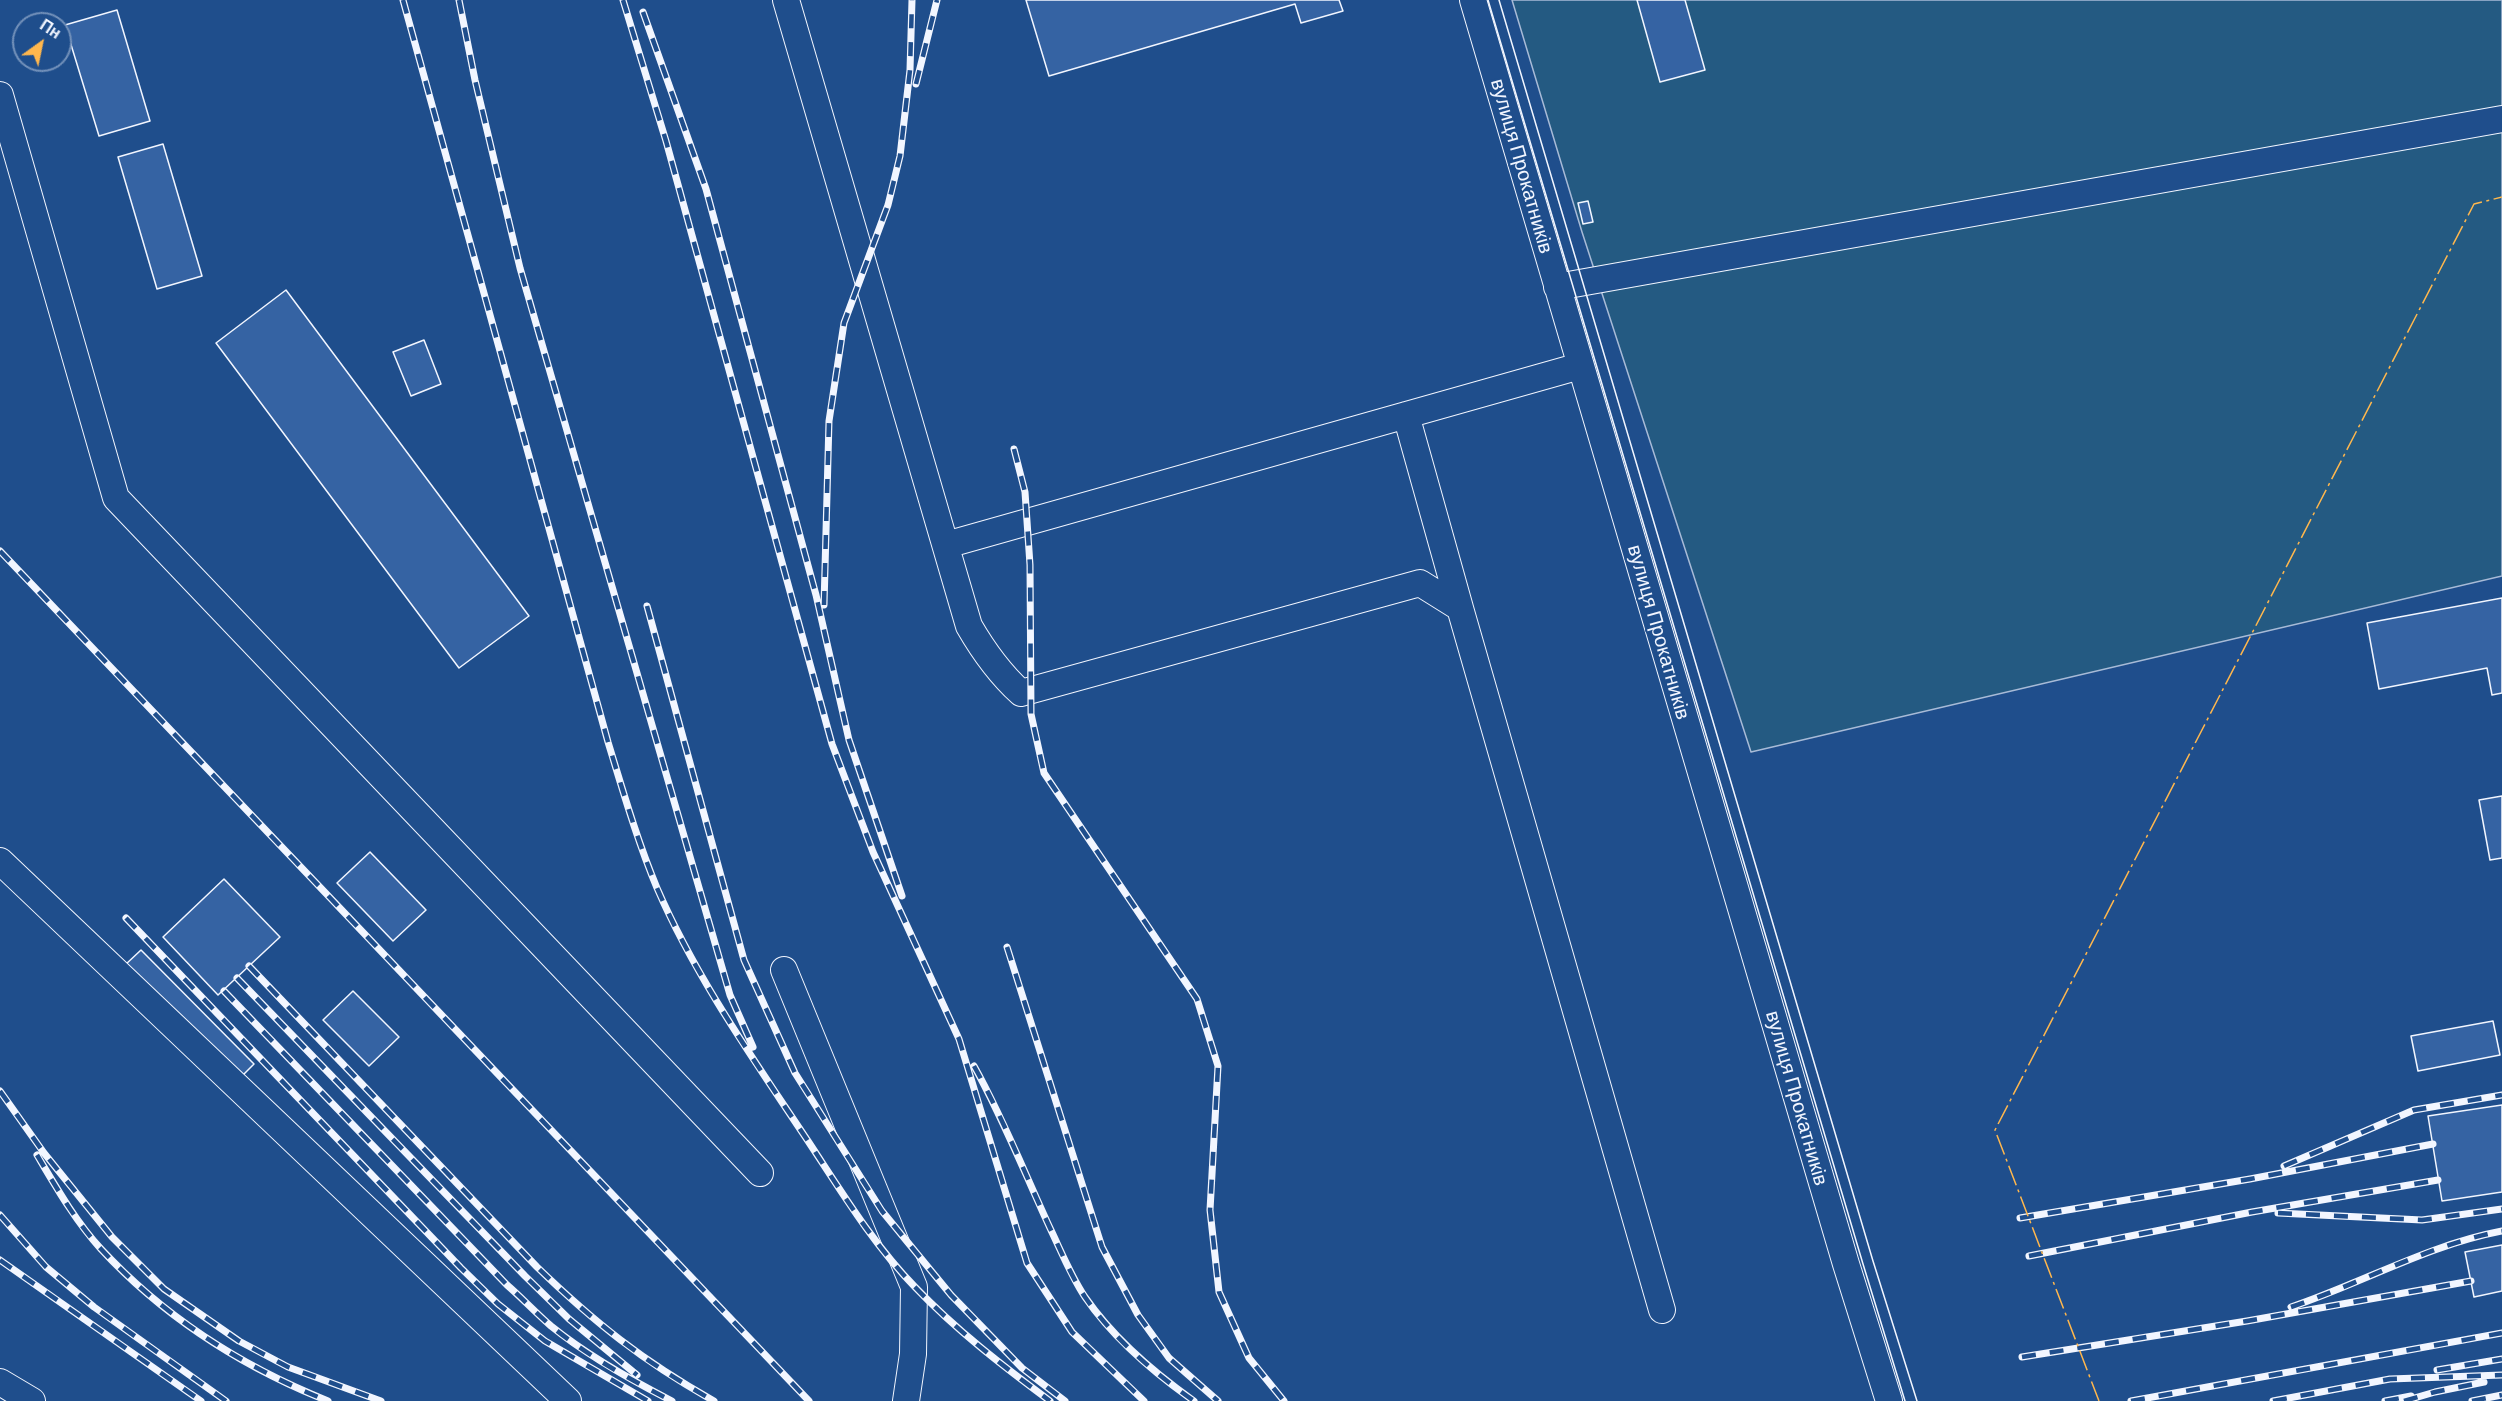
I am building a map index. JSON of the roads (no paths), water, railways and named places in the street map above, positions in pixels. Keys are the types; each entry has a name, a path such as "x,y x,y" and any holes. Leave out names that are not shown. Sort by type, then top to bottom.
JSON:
{"street":[{"path":"786,0 969,626 984,653 1002,676 1021,693 1420,583 1460,608"},
{"name":"вулиця Прокатників","path":"1473,0 1845,1264 1889,1401"},
{"path":"0,94 116,498 760,1173"},
{"path":"1557,287 2502,119"},
{"path":"946,545 1580,366"},
{"path":"1406,415 1662,1310"},
{"path":"0,861 568,1401"},
{"path":"784,970 914,1287 913,1354 906,1401"},
{"path":"0,1382 32,1401"}],"tram line":[{"path":"1488,0 1905,1401"},
{"path":"1499,0 1873,1261 1917,1401"}],"railway":[{"path":"403,0 608,742 637,834 672,921 727,1018 845,1198 885,1253 915,1287 963,1333 1050,1401"},
{"path":"459,0 475,80 520,268 730,995 753,1047"},
{"path":"623,0 666,141 832,744 873,852 959,1039 1027,1263 1072,1332 1144,1401"},
{"path":"824,605 829,421 844,323 888,205 900,156 910,70 912,0"},
{"path":"916,84 937,0"},
{"path":"643,12 706,189 816,595 849,740 902,896"},
{"path":"1014,449 1025,492 1030,565 1031,714 1044,773 1197,999 1218,1066 1210,1210 1219,1292 1249,1358 1284,1401"},
{"path":"0,551 809,1401"},
{"path":"647,606 744,960 795,1073 882,1211 951,1295 1022,1368 1065,1401"},
{"path":"126,918 498,1304 545,1341 648,1401"},
{"path":"1007,947 1102,1247 1138,1315 1169,1358 1218,1401"},
{"path":"249,966 558,1287 642,1356 714,1401"},
{"path":"237,978 525,1276 569,1319 637,1375"},
{"path":"224,991 507,1285 545,1321 594,1357 672,1401"},
{"path":"974,1066 1066,1263 1085,1297 1121,1341 1194,1401"},
{"path":"0,1091 44,1153 112,1237 164,1289 239,1341 288,1367 381,1401"},
{"path":"2284,1166 2414,1110 2502,1095"},
{"path":"2020,1218 2250,1179 2433,1144"},
{"path":"37,1155 92,1239 125,1274 151,1297 206,1338 235,1356 328,1401"},
{"path":"2029,1256 2252,1212 2438,1180"},
{"path":"2278,1213 2422,1220 2502,1209"},
{"path":"0,1215 46,1267 94,1307 226,1401"},
{"path":"2291,1307 2448,1245 2502,1231"},
{"path":"0,1260 201,1401"},
{"path":"2022,1357 2247,1321 2471,1281"},
{"path":"2131,1401 2502,1333"},
{"path":"2437,1370 2502,1359"},
{"path":"2273,1401 2390,1379 2502,1375"},
{"path":"2404,1401 2484,1382"},
{"path":"2472,1401 2502,1395"},
{"path":"2385,1401 2411,1396"}]}
